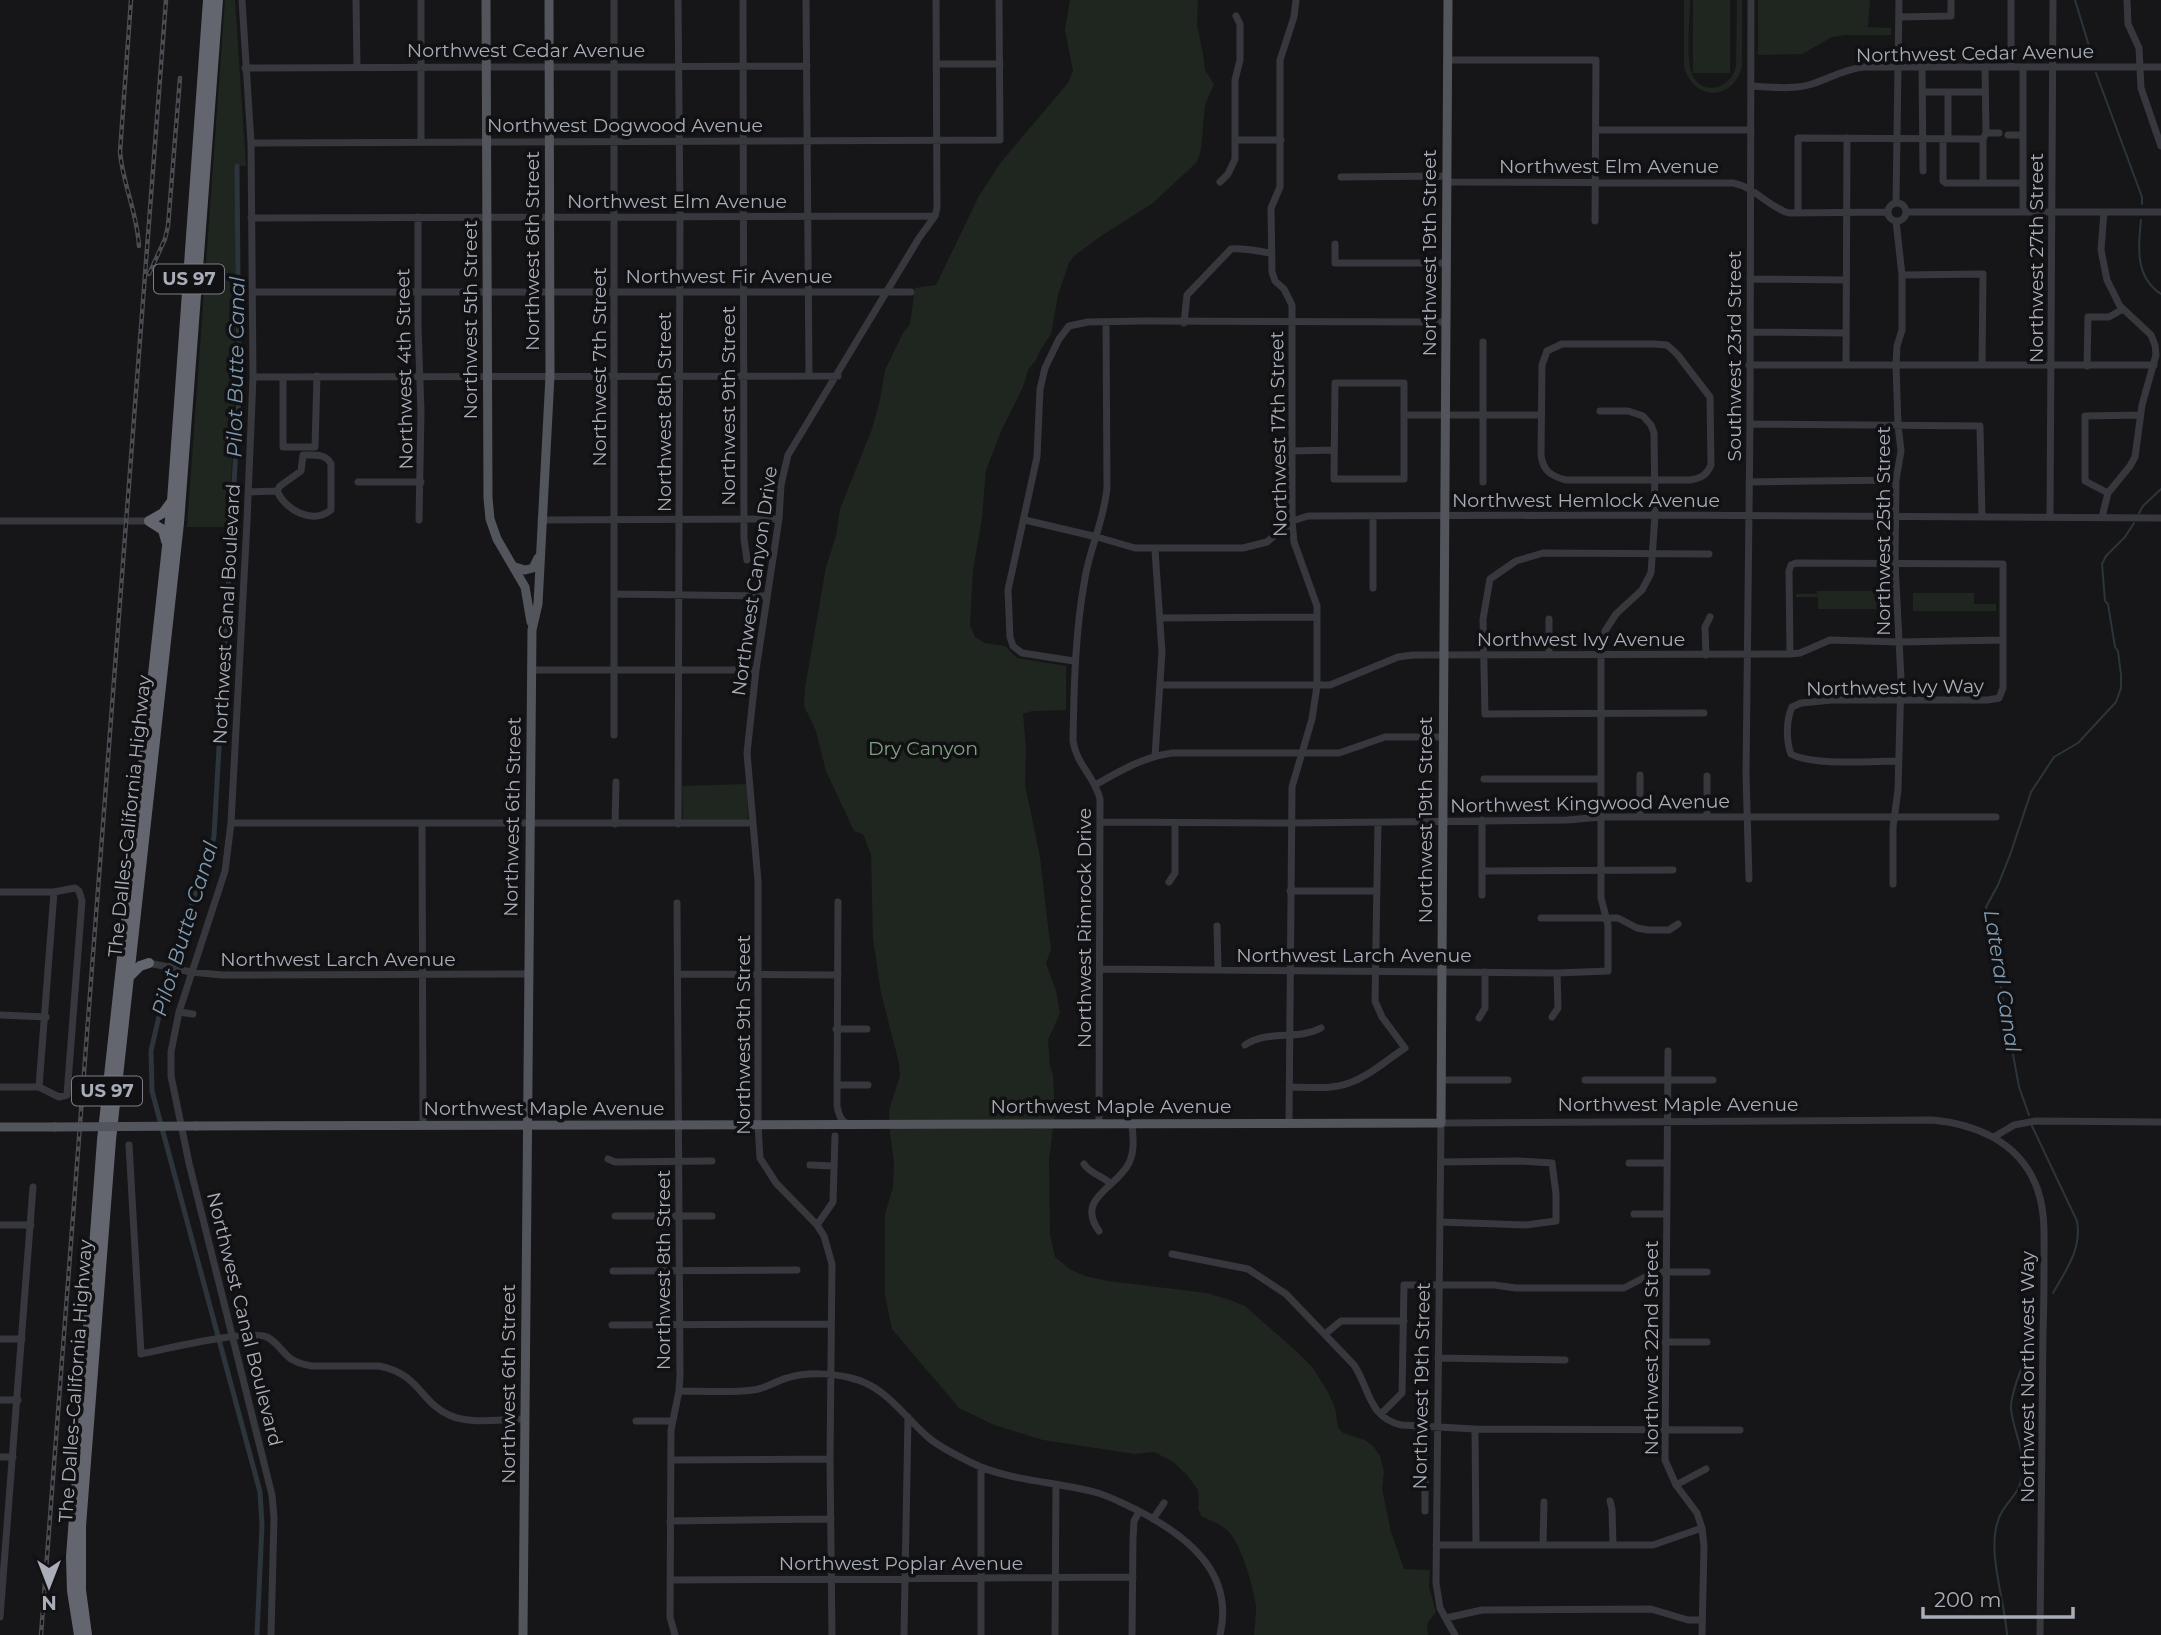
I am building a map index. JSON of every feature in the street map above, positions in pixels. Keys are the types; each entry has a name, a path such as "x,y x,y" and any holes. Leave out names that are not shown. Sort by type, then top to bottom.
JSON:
{"highway":[{"name":"The Dalles-California Highway","path":"79,1635 72,1591 72,1536 102,1140 172,501 208,0"},
{"name":"The Dalles-California Highway","path":"88,1635 81,1590 81,1526 111,1140 179,523 218,0"},
{"path":"167,549 163,530 149,521 163,513 172,501"},
{"path":"132,945 141,959 155,965"},
{"path":"128,978 140,966 155,965"}],"main road":[{"name":"Northwest 5th Street","path":"486,0 488,498 490,519 497,538 525,587 532,630"},
{"name":"Northwest 6th Street","path":"523,1635 531,670 550,376 549,0"},
{"name":"Northwest 19th Street","path":"1441,1123 1448,0"},
{"path":"515,567 533,568 540,554"},
{"name":"Northwest Maple Avenue","path":"0,1126 1441,1123"}],"street":[{"name":"Northwest Canal Boulevard","path":"242,0 251,143 253,377 231,823 225,871 179,1012 171,1052 171,1076 178,1118 229,1337 257,1428 272,1495 274,1518 271,1635"},
{"path":"356,0 357,66"},
{"path":"421,0 421,142"},
{"name":"Northwest 7th Street","path":"614,0 614,735"},
{"name":"Northwest 8th Street","path":"678,0 678,824"},
{"name":"Northwest 9th Street","path":"743,0 744,539 747,560"},
{"path":"806,0 809,375"},
{"path":"934,216 937,208 936,0"},
{"path":"936,64 1000,64 999,0"},
{"name":"Northwest 17th Street","path":"1289,1124 1292,787 1314,711 1317,685 1315,596 1294,542 1292,521 1292,305 1284,289 1275,281 1271,253 1271,208 1280,187 1280,60 1294,17 1296,0"},
{"name":"Southwest 23rd Street","path":"1749,879 1746,775 1751,0"},
{"path":"1896,203 1899,0"},
{"path":"1899,17 1951,16 1951,0"},
{"path":"2011,0 2011,67"},
{"name":"Northwest 27th Street","path":"2050,517 2053,0"},
{"path":"2127,0 2128,24 2139,48 2141,88 2161,146"},
{"path":"1220,182 1228,174 1235,159 1235,80 1241,60 1240,24 1236,16"},
{"path":"1448,60 1596,60 1595,221"},
{"name":"Northwest Dogwood Avenue","path":"251,143 1000,140 1000,64"},
{"name":"Northwest Cedar Avenue","path":"245,68 807,66"},
{"path":"1922,67 1923,172"},
{"path":"1983,183 1985,67"},
{"path":"2023,67 2023,212"},
{"name":"Northwest Cedar Avenue","path":"1751,86 1797,87 1853,68 2161,67"},
{"path":"1922,92 1985,92"},
{"path":"1948,92 1943,181 2023,183"},
{"path":"1596,130 1751,130"},
{"path":"1798,213 1798,138 1945,139 2023,135"},
{"path":"1846,365 1847,138"},
{"path":"1236,140 1281,140"},
{"name":"Northwest Elm Avenue","path":"1341,177 1733,183 1742,184 1781,210 1798,213 1888,212"},
{"path":"1896,203 1904,207 1906,212 1904,218 1896,221 1889,218 1888,212 1891,205 1896,203"},
{"path":"1906,212 2161,212"},
{"path":"2102,517 2108,493 2135,457 2140,415 2154,365 2155,345 2151,335 2123,309 2107,280 2101,250 2104,212"},
{"name":"Northwest Elm Avenue","path":"251,218 934,216"},
{"name":"Northwest Canyon Drive","path":"752,823 747,753 756,670 779,519 781,485 788,455 934,216"},
{"name":"Northwest 4th Street","path":"418,217 421,376 419,520"},
{"name":"Northwest 25th Street","path":"1893,884 1900,700 1895,563 1896,480 1901,451 1896,365 1902,330 1902,275 1896,221"},
{"path":"1335,244 1335,263 1446,263"},
{"path":"1184,323 1187,295 1231,249 1247,247 1271,253"},
{"path":"1902,275 1983,274 1982,365"},
{"path":"1751,279 1846,280"},
{"name":"Northwest Fir Avenue","path":"253,292 911,292"},
{"path":"2087,366 2088,317 2109,317 2123,309"},
{"path":"1074,661 1022,653 1013,646 1008,590 1037,457 1039,398 1045,368 1063,332 1069,326 1088,322 1446,322"},
{"name":"Northwest Rimrock Drive","path":"1099,1124 1100,799 1097,784 1081,765 1073,741 1074,661 1085,576 1103,515 1107,488 1107,323"},
{"path":"1750,332 1846,332"},
{"path":"1483,342 1483,482"},
{"path":"1562,344 1667,345 1678,354 1710,397 1711,465 1701,478 1566,480 1548,474 1542,465 1541,415 1542,365 1547,351 1562,344"},
{"path":"1749,365 2154,365"},
{"path":"283,377 284,447 315,447 317,376"},
{"path":"253,377 838,376"},
{"path":"1335,383 1404,383 1404,480 1334,479 1334,450 1335,383"},
{"path":"1600,411 1628,411 1643,416 1651,425 1654,433 1655,514 1651,573 1642,590 1616,614 1605,631 1601,654 1601,898 1606,918"},
{"path":"1405,415 1541,415"},
{"path":"2108,493 2085,481 2085,416 2140,415"},
{"path":"1750,424 1980,426 1982,517"},
{"path":"1292,451 1334,450"},
{"path":"303,455 323,456 331,464 331,510 328,513 306,517 281,499 277,491 301,471 303,455"},
{"path":"1749,482 1896,480"},
{"path":"358,482 421,482"},
{"path":"248,492 277,491"},
{"name":"Northwest Hemlock Avenue","path":"1292,521 1308,516 1655,514 2161,518"},
{"path":"1373,516 1373,588"},
{"path":"541,520 779,519"},
{"path":"1025,520 1135,548 1155,550 1242,548 1258,545 1267,542 1292,521"},
{"path":"0,521 149,521"},
{"path":"1155,550 1162,652 1155,756"},
{"path":"1704,713 1485,714 1483,619 1490,579 1517,561 1543,554 1709,554"},
{"path":"1790,654 1791,565 1804,562 2003,564 2003,640"},
{"path":"615,594 768,596"},
{"path":"1160,618 1317,617"},
{"path":"1706,655 1705,627 1710,617"},
{"path":"1549,619 1549,654"},
{"name":"Northwest Ivy Avenue","path":"1161,685 1317,685 1340,682 1398,657 1445,654 1790,654 1800,653 1830,640 2003,640"},
{"name":"Northwest Ivy Way","path":"1898,761 1829,761 1791,754 1788,721 1792,707 1832,700 1999,698 2003,688 2003,640"},
{"path":"531,670 756,670"},
{"path":"1097,784 1125,768 1155,756 1172,753 1339,753 1385,737 1443,737"},
{"path":"1640,775 1640,817"},
{"path":"1707,776 1707,817"},
{"path":"1485,779 1601,779"},
{"path":"615,782 615,824"},
{"name":"Northwest Kingwood Avenue","path":"1101,822 1378,823 1602,817 1996,817"},
{"path":"1482,820 1482,895"},
{"path":"231,823 752,823"},
{"path":"422,823 423,1126"},
{"name":"Northwest 9th Street","path":"752,823 758,881 760,1158 776,1184 817,1225"},
{"path":"1169,882 1175,873 1175,823"},
{"path":"1289,1087 1348,1084 1405,1048 1382,1017 1376,1001 1378,823"},
{"path":"1482,871 1673,870"},
{"path":"0,892 54,892 75,888 82,901 67,1093 65,1097 59,1097 39,1087 0,1087"},
{"path":"1290,891 1377,891"},
{"path":"39,1087 54,892"},
{"path":"827,1125 833,1119 837,1106 838,902"},
{"name":"Northwest 8th Street","path":"675,1635 670,1617 670,1521 671,1421 679,1391 680,1324 677,903"},
{"path":"1541,918 1618,918 1637,928 1648,930 1670,930 1678,924"},
{"name":"Northwest Larch Avenue","path":"1100,969 1558,973 1608,971 1606,918"},
{"path":"1217,926 1218,970"},
{"name":"Northwest Larch Avenue","path":"155,965 222,975 527,974"},
{"path":"1479,1018 1485,1008 1485,972"},
{"path":"1552,1017 1558,1008 1558,973"},
{"path":"678,974 838,975"},
{"path":"179,1012 193,1014"},
{"path":"0,1015 46,1017"},
{"path":"1245,1045 1254,1039 1309,1035 1321,1028"},
{"path":"836,1029 867,1029"},
{"name":"Northwest 22nd Street","path":"1668,1051 1665,1460 1676,1485 1697,1513 1702,1528 1702,1635"},
{"path":"1442,1080 1507,1080"},
{"path":"1586,1080 1713,1080"},
{"path":"837,1085 868,1085"},
{"path":"837,1106 843,1122 849,1124"},
{"name":"Northwest Maple Avenue","path":"1441,1123 1932,1121 1955,1122 1994,1137"},
{"path":"1994,1137 2014,1125 2035,1121 2161,1122"},
{"name":"Northwest 19th Street","path":"1441,1123 1437,1596 1455,1635"},
{"path":"1099,1231 1091,1221 1091,1210 1097,1196 1129,1164 1133,1150 1132,1124"},
{"path":"832,1635 832,1265 824,1236 817,1225 833,1202 835,1136"},
{"name":"Northwest Northwest Way","path":"1994,1137 2019,1157 2028,1170 2041,1200 2043,1217 2040,1635"},
{"path":"129,1145 141,1354 256,1334 268,1337 289,1357 302,1364 389,1368 408,1377 435,1405 450,1416 472,1420 525,1419"},
{"path":"608,1159 615,1162 712,1161"},
{"path":"1440,1222 1526,1225 1556,1222 1552,1163 1441,1161"},
{"path":"1629,1163 1666,1163"},
{"path":"1084,1164 1088,1171 1099,1174 1111,1184"},
{"path":"810,1165 834,1166"},
{"path":"0,1617 4,1515 13,1457 33,1187"},
{"path":"1634,1214 1666,1213"},
{"path":"615,1216 712,1216"},
{"path":"0,1225 31,1225"},
{"path":"1172,1254 1248,1269 1286,1294 1354,1365 1362,1376 1370,1402 1392,1423 1417,1427 1475,1429 1740,1430"},
{"path":"613,1270 797,1270"},
{"path":"1381,1414 1398,1400 1402,1393 1404,1285 1624,1288 1655,1272 1707,1272"},
{"path":"1325,1334 1341,1321 1404,1321"},
{"path":"612,1325 831,1324"},
{"path":"0,1339 22,1339"},
{"path":"1665,1342 1707,1342"},
{"path":"1438,1358 1565,1360"},
{"path":"679,1391 752,1391 788,1378 831,1375 851,1378 876,1389 887,1395 930,1439 981,1468 1098,1493 1153,1519 1183,1537 1202,1556 1219,1588 1222,1602 1220,1633 1211,1631"},
{"path":"0,1400 18,1400"},
{"path":"904,1635 908,1417"},
{"path":"636,1421 671,1421"},
{"path":"1417,1427 1418,1439 1425,1457 1425,1511"},
{"path":"1475,1429 1476,1545"},
{"path":"0,1457 13,1457"},
{"path":"671,1460 830,1459"},
{"path":"981,1468 981,1635"},
{"path":"1676,1485 1706,1469"},
{"path":"1055,1635 1056,1485"},
{"path":"1610,1501 1613,1545"},
{"path":"1543,1545 1544,1502"},
{"path":"1153,1519 1164,1503"},
{"path":"1132,1635 1134,1521 1139,1512"},
{"path":"670,1521 831,1519"},
{"path":"1436,1545 1653,1545 1702,1528"},
{"name":"Northwest Poplar Avenue","path":"670,1580 1133,1577"},
{"path":"1446,1618 1482,1610 1651,1609 1689,1620 1703,1620"}],"green space":[{"path":"225,0 235,0 246,166 235,166 235,392 229,527 187,527"},
{"name":"Dry Canyon","path":"1070,0 1198,0 1197,25 1205,70 1214,84 1205,105 1201,149 1197,162 1153,203 1101,236 1074,256 1069,263 1058,295 1051,334 1028,370 986,470 982,518 973,571 970,625 975,637 985,643 1005,646 1017,658 1066,666 1066,710 1032,711 1023,714 1025,785 1040,857 1051,950 1046,963 1060,1013 1048,1040 1055,1113 1049,1160 1050,1235 1055,1257 1071,1270 1085,1276 1207,1293 1245,1306 1313,1368 1335,1408 1338,1427 1343,1433 1365,1440 1380,1456 1384,1472 1382,1489 1391,1532 1404,1569 1430,1570 1429,1587 1436,1612 1427,1624 1428,1635 1254,1635 1255,1599 1239,1548 1227,1530 1201,1516 1198,1490 1172,1461 1154,1452 1135,1454 1043,1440 994,1425 959,1408 892,1329 885,1295 885,1214 893,1187 894,1162 889,1110 900,1076 881,993 873,939 871,855 863,834 854,831 826,771 816,731 804,706 805,688 826,567 836,536 840,509 872,429 885,370 910,324 915,288 936,285 979,196 1001,162 1068,83 1073,71 1065,30"},
{"path":"1684,0 1690,0 1688,46 1691,71 1700,85 1714,88 1728,81 1736,66 1737,0 1742,0 1742,66 1738,78 1723,91 1714,93 1696,87 1684,67"},
{"path":"1693,0 1730,0 1730,73 1693,73"},
{"path":"1758,0 1870,0 1868,27 1891,28 1891,35 1832,37 1802,54 1758,55"},
{"path":"1817,591 1884,591 1884,609 1818,609 1818,597 1796,597 1796,594 1817,594"},
{"path":"1913,593 1974,593 1974,604 1996,604 1996,611 1913,611"},
{"path":"747,784 748,820 683,822 682,786"}],"waterway":[{"name":"Lateral Canal","path":"2075,0 2093,59"},
{"name":"Lateral Canal","path":"2096,73 2142,197 2142,204"},
{"name":"Pilot Butte Canal","path":"237,166 239,395 214,836 173,955 151,1051 152,1091 260,1492 262,1525 257,1635"},
{"name":"Lateral Canal","path":"2141,220 2139,251 2142,270 2146,279 2161,294"},
{"name":"Lateral Canal","path":"2139,513 2161,489"},
{"name":"Lateral Canal","path":"2029,1115 2019,1087 1986,907 2010,855 2031,792 2054,757 2078,743 2116,702 2121,688 2121,675 2108,604 2105,601 2102,564 2134,523"},
{"name":"Lateral Canal","path":"2032,1126 2077,1221 2075,1250 2053,1293"},
{"name":"Lateral Canal","path":"2007,1635 1994,1550 1995,1536 1999,1517 2015,1494 2023,1472 2011,1402 2035,1333"}],"railway":[{"path":"131,0 120,152 139,246"},
{"path":"41,1635 166,0"},
{"path":"149,274 168,226 180,78"}]}
